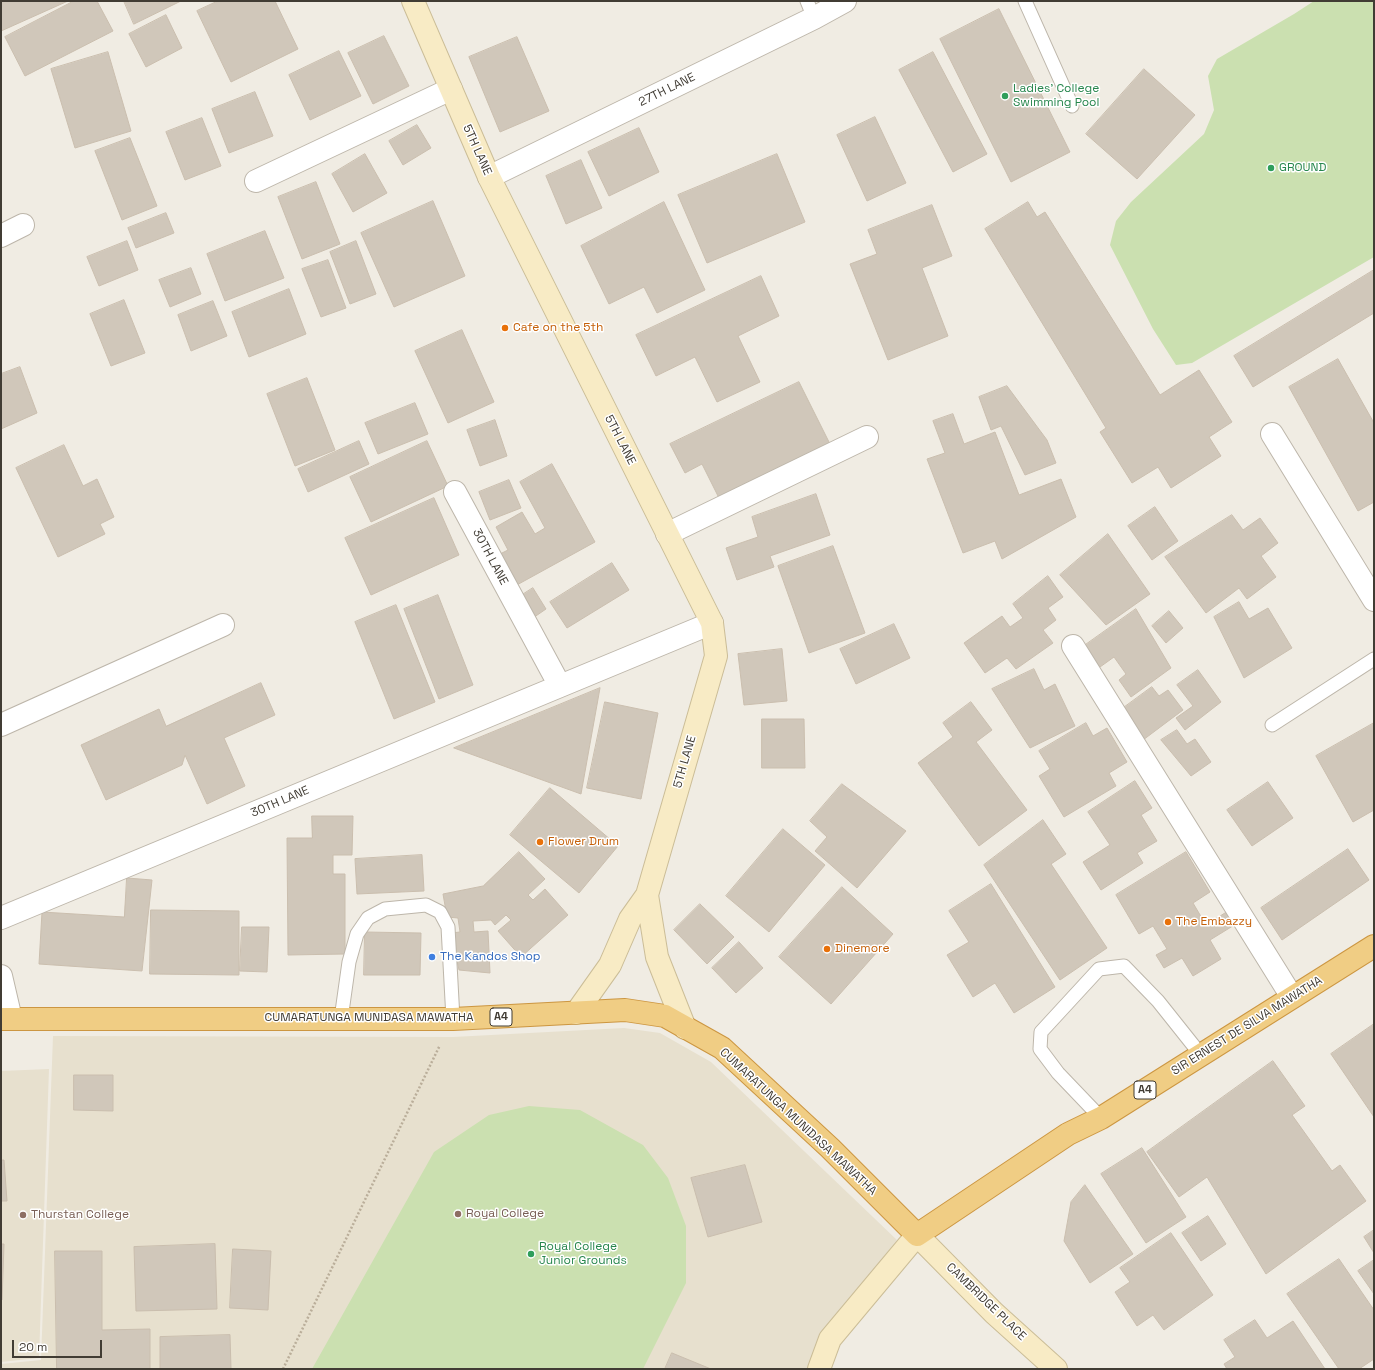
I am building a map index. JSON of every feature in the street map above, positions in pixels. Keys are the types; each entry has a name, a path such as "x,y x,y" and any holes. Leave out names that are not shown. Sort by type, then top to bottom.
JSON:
{"highway":[{"name":"SIR ERNEST DE SILVA MAWATHA","path":"917,1235 1068,1134 1101,1118 1374,946"},
{"name":"CUMARATUNGA MUNIDASA MAWATHA","path":"6,1019 453,1019 625,1010 665,1016 722,1048 830,1148 917,1235"}],"main road":[{"name":"5TH LANE","path":"413,1 489,177 712,623 716,656 648,895 630,919 610,965 576,1013"},
{"name":"5TH LANE","path":"648,895 657,957 686,1028"},
{"path":"819,1369 830,1339 917,1235"},
{"name":"CAMBRIDGE PLACE","path":"917,1235 994,1312 1056,1369"}],"street":[{"name":"27TH LANE","path":"489,177 811,9 845,1"},
{"path":"256,181 451,89"},
{"path":"1,236 23,224"},
{"path":"1272,434 1374,600"},
{"path":"667,534 867,437"},
{"name":"30TH LANE","path":"455,492 560,686"},
{"name":"30TH LANE","path":"1,918 712,623"},
{"path":"1,725 223,625"},
{"path":"1072,646 1292,997"},
{"path":"1,976 6,1019"}],"lane":[{"path":"1025,1 1072,106"},
{"path":"1272,725 1374,659"},
{"path":"341,1019 349,962 357,934 368,918 385,909 426,905 440,912 448,927 453,1019"},
{"path":"1101,1118 1058,1073 1040,1049 1041,1032 1099,969 1124,966 1158,1001 1201,1055"}],"path":[{"path":"282,1369 453,1019"}],"shaded area":[{"name":"Royal College","path":"624,1028 660,1033 711,1062 897,1240 831,1325 813,1369 1,1369 1,1364 41,1360 53,1036 453,1037"},
{"name":"Thurstan College","path":"49,1069 39,1358 1,1362 1,1071"}],"green space":[{"name":"GROUND","path":"1314,1 1374,1 1374,257 1192,363 1176,365 1153,329 1110,245 1116,221 1131,202 1204,134 1214,110 1208,76 1217,59"},
{"name":"Royal College Junior Grounds","path":"529,1106 580,1110 643,1145 668,1178 686,1226 686,1283 643,1369 312,1369 434,1152 489,1115"}],"building":[{"path":"1,1 68,1 1,31"},
{"path":"74,1 97,1 113,31 25,76 5,37"},
{"path":"124,1 181,1 134,24"},
{"path":"218,1 275,1 298,49 231,82 197,11"},
{"name":"Ladies' College Swimming Pool","path":"999,9 1070,152 1011,182 940,39"},
{"path":"166,15 182,48 146,67 129,34"},
{"path":"384,36 409,86 373,104 348,53"},
{"path":"517,37 549,111 500,132 469,57"},
{"path":"339,51 361,96 310,120 289,75"},
{"path":"108,52 131,131 75,148 51,69"},
{"path":"933,52 987,154 953,172 899,70"},
{"path":"1144,69 1195,115 1137,179 1086,134"},
{"path":"255,92 273,136 229,153 212,109"},
{"path":"875,117 906,183 867,201 837,135"},
{"path":"202,118 221,166 185,180 166,132"},
{"path":"417,125 431,148 403,165 389,141"},
{"path":"639,128 659,172 609,196 588,152"},
{"path":"130,138 157,206 122,220 95,151"},
{"path":"365,154 387,193 353,212 332,174"},
{"path":"777,154 805,222 707,263 678,195"},
{"path":"581,160 602,208 566,224 546,176"},
{"path":"316,182 340,244 302,259 278,197"},
{"path":"433,201 465,276 394,307 361,233"},
{"path":"664,202 705,290 657,313 644,287 609,304 581,246"},
{"path":"1028,202 1037,217 1045,212 1160,395 1199,370 1232,422 1209,437 1221,456 1171,488 1158,467 1132,483 1100,432 1106,428 985,229"},
{"path":"932,205 952,256 922,268 948,336 888,360 850,264 877,254 868,230"},
{"path":"166,213 174,233 136,248 128,228"},
{"path":"265,231 284,278 225,301 207,254"},
{"path":"127,241 138,270 99,286 87,257"},
{"path":"356,241 376,294 350,304 330,252"},
{"path":"328,260 346,308 321,317 302,269"},
{"path":"191,268 201,294 170,307 159,280"},
{"path":"1374,270 1374,313 1253,387 1234,356"},
{"path":"761,276 779,316 738,336 760,382 717,402 695,357 656,376 636,335"},
{"path":"289,289 306,334 249,357 232,312"},
{"path":"124,300 145,353 111,366 90,314"},
{"path":"213,301 227,336 191,351 178,315"},
{"path":"462,330 494,402 448,423 415,351"},
{"path":"1338,359 1374,423 1374,502 1358,511 1289,387"},
{"path":"20,367 37,413 1,429 1,374"},
{"path":"307,378 335,450 295,466 267,394"},
{"path":"799,382 831,446 721,502 702,464 685,473 670,444"},
{"path":"1007,386 1047,440 1056,463 1025,475 1001,426 991,430 979,397"},
{"path":"415,403 428,434 378,454 365,423"},
{"path":"953,414 964,444 995,432 1019,495 1061,479 1076,517 1002,559 995,541 963,553 927,459 945,453 933,421"},
{"path":"495,420 507,456 480,466 467,430"},
{"path":"359,441 369,464 308,492 298,469"},
{"path":"427,441 448,486 371,522 350,477"},
{"path":"64,445 83,486 97,479 114,517 100,524 105,534 58,557 16,468"},
{"path":"552,464 595,542 515,586 498,555 508,550 496,527 522,512 535,534 545,528 520,482"},
{"path":"509,480 521,508 490,520 479,492"},
{"path":"816,494 830,535 770,556 774,567 737,580 726,548 758,537 752,517"},
{"path":"434,498 459,555 371,595 345,538"},
{"path":"1155,507 1178,541 1152,560 1128,526"},
{"path":"1232,515 1243,530 1260,518 1278,543 1261,556 1276,577 1247,599 1239,588 1206,613 1165,557"},
{"path":"1108,534 1150,594 1106,625 1060,575"},
{"path":"833,546 865,633 809,653 778,566"},
{"path":"612,563 629,590 567,628 550,602"},
{"path":"1048,576 1063,597 1048,608 1056,620 1043,630 1053,643 1016,669 1007,658 985,673 964,643 1002,616 1010,627 1023,618 1013,604"},
{"path":"533,588 546,609 530,620 516,599"},
{"path":"438,595 473,685 439,699 404,609"},
{"path":"1239,602 1249,619 1268,608 1292,648 1244,678 1214,617"},
{"path":"396,605 435,702 394,719 355,622"},
{"path":"1136,609 1171,668 1131,697 1119,680 1126,674 1114,657 1100,667 1084,646"},
{"path":"1169,611 1183,628 1166,643 1152,626"},
{"path":"894,624 910,658 856,684 840,649"},
{"path":"782,649 787,701 744,705 738,654"},
{"path":"1034,669 1044,690 1055,684 1075,726 1030,748 992,689"},
{"path":"1198,670 1221,702 1185,730 1176,718 1193,706 1177,685"},
{"path":"261,683 275,715 224,738 245,786 207,804 185,755 182,765 106,800 81,745 159,709 166,726"},
{"path":"1152,687 1159,696 1168,690 1183,710 1143,740 1122,709"},
{"path":"600,688 581,794 454,748"},
{"path":"605,702 658,713 641,799 587,788"},
{"path":"971,702 992,730 976,742 1027,810 979,846 918,763 953,737 943,723"},
{"path":"762,719 804,719 805,768 762,768"},
{"path":"1086,723 1093,736 1107,728 1127,762 1109,773 1116,786 1064,817 1039,776 1050,769 1039,751"},
{"path":"1374,723 1374,810 1353,822 1316,756"},
{"path":"1177,730 1187,744 1195,739 1211,762 1191,776 1161,740"},
{"path":"1135,781 1152,808 1141,815 1157,841 1137,853 1143,863 1101,890 1083,862 1110,845 1088,812"},
{"path":"1268,782 1293,818 1252,846 1227,810"},
{"path":"842,784 906,831 857,888 815,851 827,837 810,821"},
{"path":"550,788 618,846 579,893 510,835"},
{"path":"312,816 353,816 352,855 333,855 333,874 345,874 345,954 288,955 287,838 312,838"},
{"path":"1043,820 1066,854 1051,864 1107,948 1060,980 984,865"},
{"path":"783,829 825,865 769,932 726,896"},
{"path":"1348,849 1369,880 1282,940 1261,908"},
{"path":"519,852 545,879 528,895 533,900 545,889 568,915 521,957 498,931 511,920 506,915 495,925 491,920 473,921 474,932 488,931 490,973 459,970 451,933 460,932 458,918 447,917 443,894 483,886"},
{"path":"1186,852 1210,892 1193,903 1206,925 1228,911 1236,924 1210,940 1221,959 1193,976 1182,958 1164,968 1156,955 1167,949 1153,926 1139,934 1116,895"},
{"path":"422,855 424,891 357,894 355,859"},
{"path":"127,878 152,880 142,971 39,964 42,912 124,917"},
{"path":"991,884 1055,987 1014,1013 995,983 973,997 947,955 969,942 949,911"},
{"path":"842,887 893,934 831,1004 779,957"},
{"path":"700,904 734,937 707,964 674,930"},
{"path":"151,910 239,911 239,975 150,974"},
{"path":"242,927 269,927 267,972 240,971"},
{"path":"365,932 421,933 420,975 364,975"},
{"path":"739,942 763,968 736,993 712,968"},
{"path":"1374,1024 1374,1117 1331,1054"},
{"path":"1273,1061 1305,1106 1292,1115 1332,1171 1340,1165 1366,1201 1266,1274 1207,1177 1179,1197 1147,1152"},
{"path":"74,1075 113,1075 113,1111 74,1110"},
{"path":"1142,1148 1186,1217 1146,1243 1101,1174"},
{"path":"1,1160 4,1160 7,1201 1,1201"},
{"path":"745,1165 762,1222 708,1237 691,1178"},
{"path":"1085,1185 1133,1254 1090,1283 1064,1241 1071,1202"},
{"path":"1208,1216 1226,1244 1201,1261 1182,1233"},
{"path":"1374,1230 1374,1253 1364,1237"},
{"path":"1171,1233 1213,1295 1164,1330 1153,1315 1137,1326 1115,1292 1130,1282 1120,1268"},
{"path":"1,1244 4,1244 2,1300 1,1300"},
{"path":"215,1244 217,1309 136,1311 134,1247"},
{"path":"233,1249 271,1251 268,1310 230,1308"},
{"path":"55,1251 102,1251 102,1330 150,1329 150,1369 57,1369"},
{"path":"1339,1259 1374,1310 1374,1359 1359,1369 1339,1369 1287,1294"},
{"path":"1374,1260 1374,1294 1358,1271"},
{"path":"1255,1320 1267,1338 1293,1321 1325,1369 1227,1369 1224,1364 1235,1357 1224,1340"},
{"path":"230,1335 231,1369 160,1369 160,1337"},
{"path":"672,1353 711,1369 665,1369"}],"place":[{"name":"Ladies' College Swimming Pool","path":"1005,96"},
{"name":"GROUND","path":"1271,168"},
{"name":"Cafe on the 5th","path":"505,328"},
{"name":"Flower Drum","path":"540,842"},
{"name":"The Embazzy","path":"1168,922"},
{"name":"Dinemore","path":"827,949"},
{"name":"The Kandos Shop","path":"432,957"},
{"name":"Royal College","path":"458,1214"},
{"name":"Thurstan College","path":"23,1215"},
{"name":"Royal College Junior Grounds","path":"531,1254"}]}
